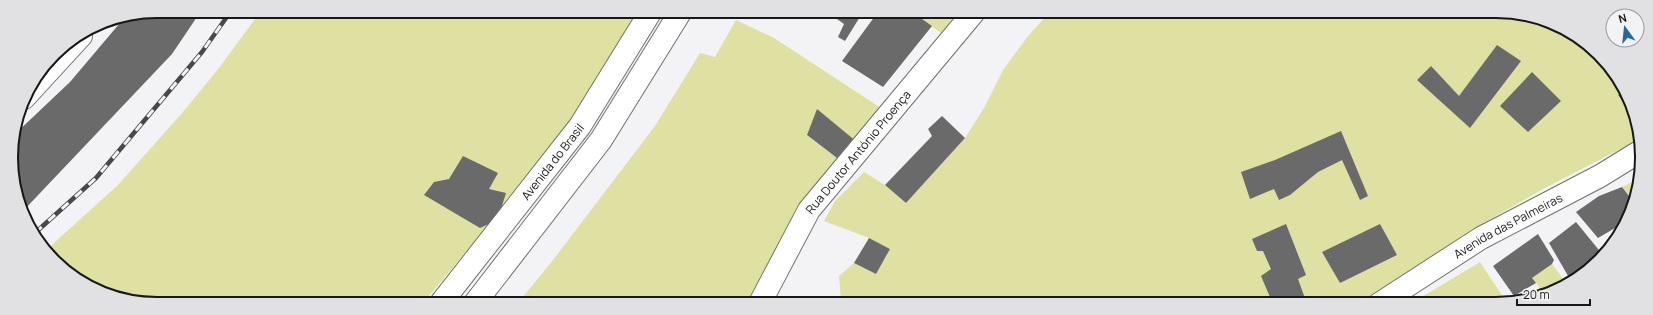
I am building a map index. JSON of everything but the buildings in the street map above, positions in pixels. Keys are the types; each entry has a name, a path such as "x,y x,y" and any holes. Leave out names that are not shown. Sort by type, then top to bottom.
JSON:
{"street":[{"name":"Avenida do Brasil","path":"446,297 580,126 647,18"},
{"path":"480,297 601,140 677,18"},
{"name":"Rua Doutor António Proença","path":"763,297 809,210 969,18"},
{"path":"47,73 58,61"},
{"name":"Avenida das Palmeiras","path":"1390,297 1481,238 1600,176 1635,154"}],"green space":[{"path":"256,18 637,18 586,100 489,224 428,297 139,296 113,290 88,278 73,268 53,249 51,246 118,185 183,112 219,68"},
{"path":"920,18 953,18 941,33"},
{"path":"1044,18 1514,19 1540,25 1565,37 1594,59 1606,73 1620,94 1630,121 1634,142 1543,189 1468,232 1371,297 841,297 839,276 854,263 876,274 890,249 869,238 824,221 835,201 864,172 885,185 906,203 965,138 984,108 1003,70 1028,36"},
{"path":"736,20 774,38 881,108 857,142 817,110 807,135 841,161 763,297 523,297 553,260 655,126 700,53 715,57"},
{"path":"1633,182 1630,195 1622,187"},
{"path":"1480,262 1503,297 1422,297"},
{"path":"1552,264 1563,279 1541,289 1532,278"}],"railway":[{"path":"39,230 96,178 202,52 226,18"}]}
